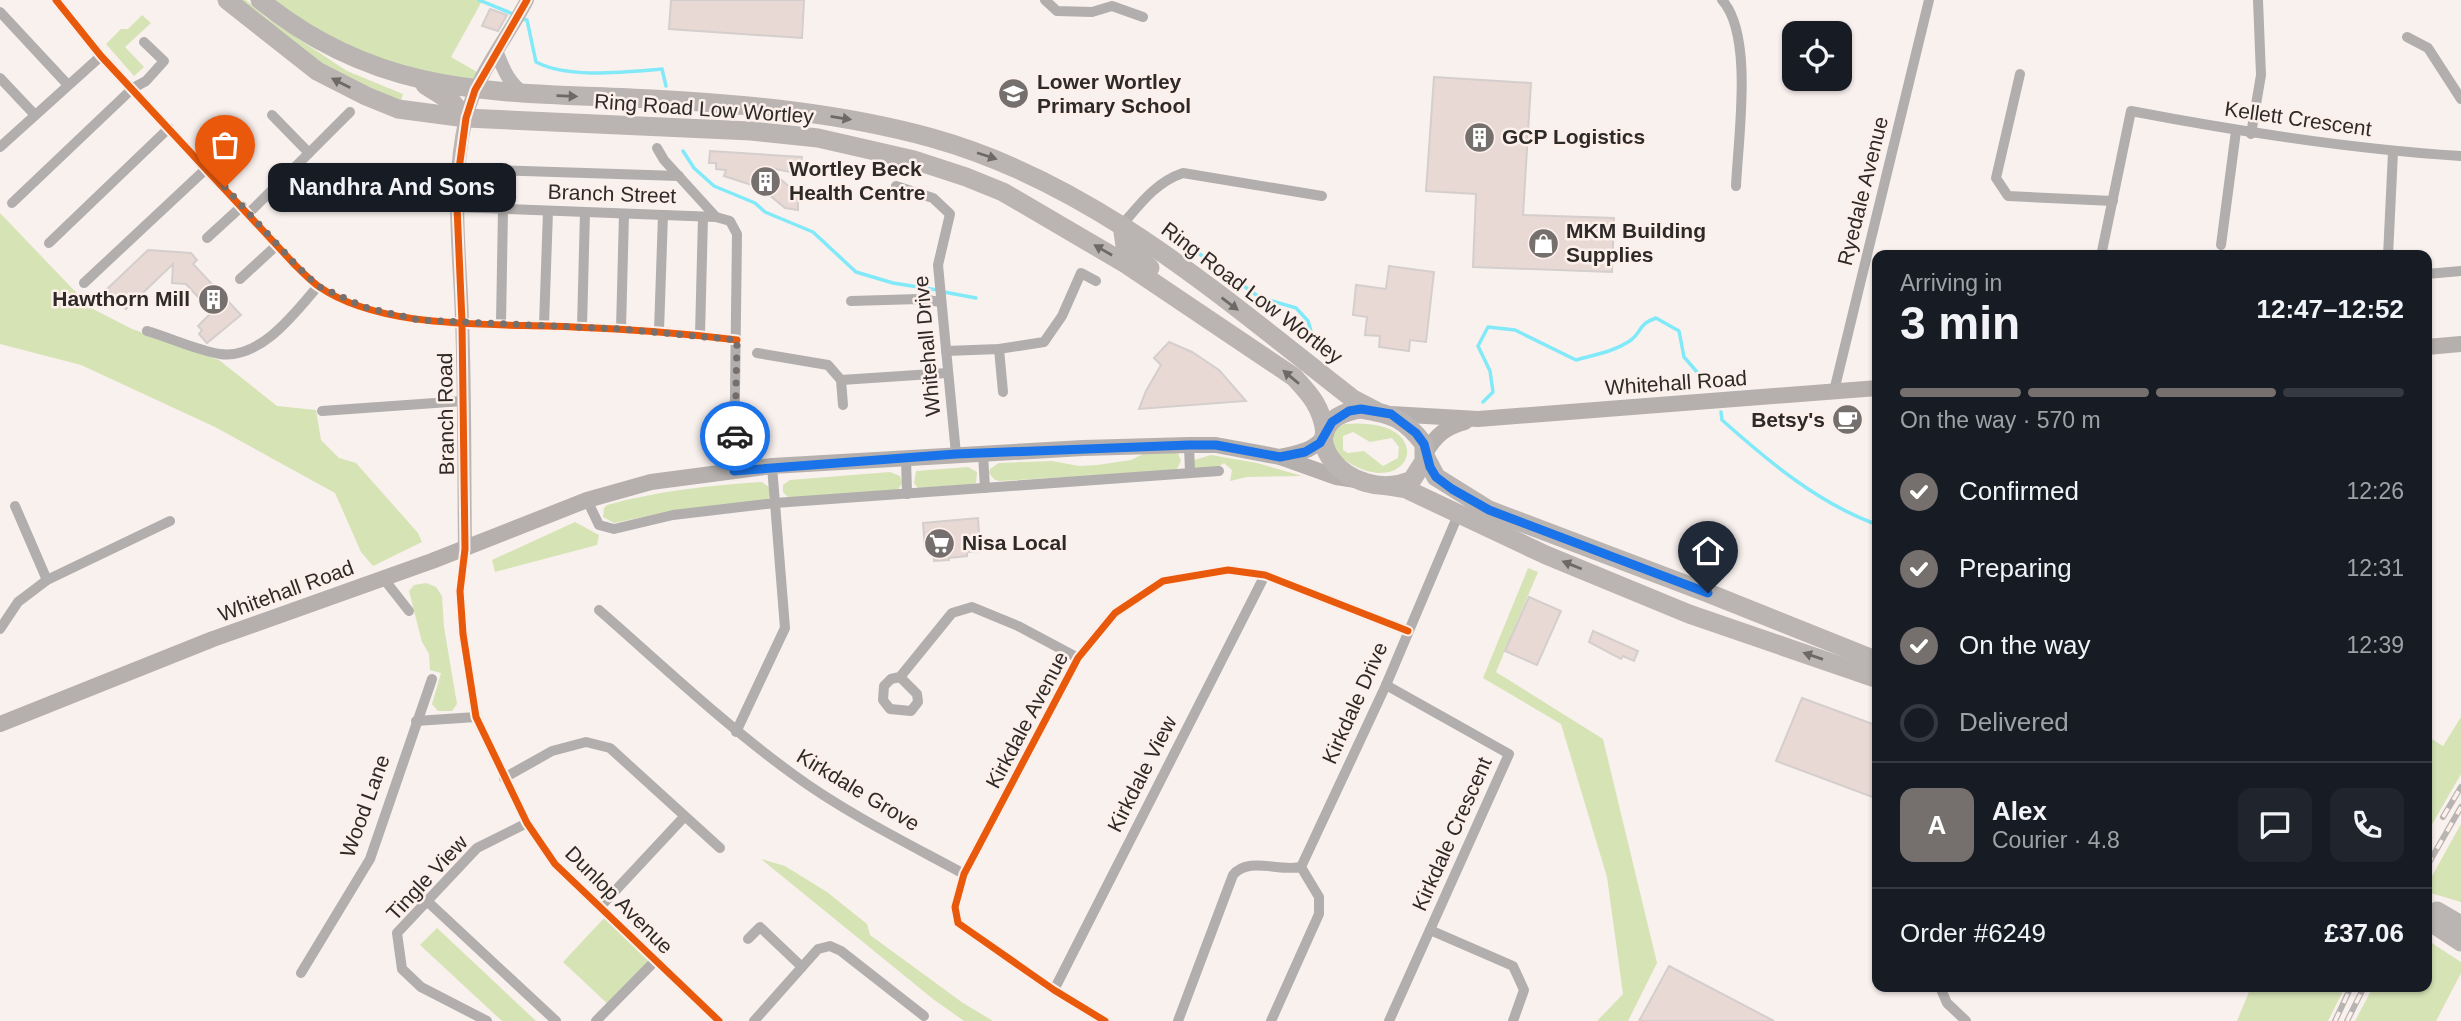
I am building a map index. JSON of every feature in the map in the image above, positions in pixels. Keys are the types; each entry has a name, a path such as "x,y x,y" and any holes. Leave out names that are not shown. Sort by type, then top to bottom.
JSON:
{"highway":[{"name":"Ring Road Low Wortley","path":"227,0 317,71 366,96 404,110 509,121 751,131 818,138 914,160 1003,192 1126,264 1294,377 1315,400 1323,415 1325,434"},
{"name":"Ring Road Low Wortley","path":"260,0 314,40 367,64 408,77 475,90 525,95 678,101 842,118 931,138 1005,162 1122,225 1353,398 1383,413"},
{"path":"408,77 452,102 466,118"},
{"path":"475,90 492,111 509,121"},
{"path":"1122,225 1125,246 1195,309"},
{"path":"1872,660 1708,593 1489,510 1436,477 1416,433 1383,413 1361,409 1349,411 1339,416 1325,434 1325,452 1329,460 1362,481 1406,489 1458,515 1689,614 1872,677"},
{"path":"1388,486 1412,480 1419,472 1425,454"},
{"path":"2461,925 2433,916 2461,942"}],"main road":[{"path":"2432,347 2461,344"},
{"name":"Whitehall Road","path":"1383,413 1478,419 1872,388"},
{"name":"Whitehall Road","path":"1425,454 1437,435 1449,426 1478,419"},
{"name":"Whitehall Road","path":"1280,457 1305,452 1320,443 1325,434"},
{"name":"Whitehall Road","path":"0,724 213,639 465,549 587,500 651,481 772,466 956,454 1216,445 1280,457 1336,477 1362,481"}],"street":[{"path":"56,0 101,56 277,245 318,286 340,298 395,316 462,322 659,331 737,340"},
{"path":"1045,0 1057,11 1092,12 1112,3 1143,18"},
{"path":"1722,0 1731,10 1742,51 1736,186"},
{"name":"Ryedale Avenue","path":"1834,391 1929,0"},
{"path":"2251,134 2261,75 2258,0"},
{"name":"Branch Road","path":"465,549 462,322 457,207 459,169 466,118 475,90 521,10"},
{"path":"0,12 68,85"},
{"path":"2407,37 2428,48 2461,99"},
{"path":"12,203 132,88 146,81 164,61 144,41"},
{"path":"497,53 513,86 525,95"},
{"path":"1,145 101,56"},
{"path":"2020,74 1996,178 2008,196 2113,201 2102,250"},
{"path":"0,78 35,115"},
{"name":"Kellett Crescent","path":"2113,201 2132,111 2251,134 2393,152 2461,156"},
{"path":"206,238 246,209 350,112"},
{"path":"272,115 309,153"},
{"path":"49,243 169,128"},
{"path":"2221,245 2236,131"},
{"path":"657,148 679,176 719,217 734,226 737,234 734,471"},
{"path":"2388,250 2393,152"},
{"path":"84,283 207,168"},
{"path":"459,169 679,176"},
{"path":"1122,225 1167,179 1183,173 1322,196"},
{"name":"Whitehall Drive","path":"896,186 933,198 950,214 939,265 956,454"},
{"name":"Branch Street","path":"457,207 719,217"},
{"path":"501,323 503,209"},
{"path":"544,325 548,211"},
{"path":"582,327 585,212"},
{"path":"621,329 624,214"},
{"path":"659,331 663,215"},
{"path":"700,335 703,217"},
{"path":"240,279 277,245"},
{"path":"946,351 999,349 1044,342 1062,316 1076,271 1096,281"},
{"path":"2432,274 2461,271"},
{"path":"147,331 220,354 237,354 259,343 291,318 318,286"},
{"path":"851,301 941,302"},
{"path":"999,349 1003,392"},
{"path":"757,353 828,365 841,380 843,405"},
{"path":"841,380 947,373"},
{"path":"322,411 463,401"},
{"path":"1189,445 1190,472"},
{"path":"983,454 985,488"},
{"path":"906,458 907,494"},
{"path":"736,732 785,628 772,466"},
{"path":"587,500 599,524 614,529 673,515 775,503 1219,471"},
{"path":"15,506 47,580"},
{"name":"Kirkdale Drive","path":"1301,867 1386,685 1458,515"},
{"path":"0,629 18,602 47,580 170,521"},
{"name":"Dunlop Avenue","path":"465,549 460,591 463,634 476,717 527,823 555,864 719,1021"},
{"name":"Kirkdale Avenue","path":"1054,990 958,923 955,907 964,874 1078,659 1115,613 1163,581 1228,570 1265,575 1408,631"},
{"name":"Kirkdale View","path":"1054,990 1265,575"},
{"path":"383,578 409,611"},
{"path":"900,677 951,612 972,607 1018,626 1078,659"},
{"name":"Kirkdale Grove","path":"599,610 736,732 796,777 883,830 964,874"},
{"name":"Wood Lane","path":"301,972 370,859 432,679"},
{"name":"Kirkdale Crescent","path":"1386,685 1509,754 1389,1021"},
{"path":"416,721 476,717"},
{"path":"504,778 552,751 586,742 610,748 720,848"},
{"path":"600,907 684,817"},
{"name":"Tingle View","path":"487,1021 421,988 402,970 397,933 477,848 527,823"},
{"path":"1178,1021 1238,869 1246,866 1281,870 1301,867 1319,897 1319,914 1271,1021"},
{"path":"427,901 556,1021"},
{"path":"748,939 764,924 802,967"},
{"path":"1430,930 1513,966 1524,990 1513,1021"},
{"path":"754,1021 818,949 830,946 841,951 924,1016"},
{"path":"596,1021 654,961"},
{"path":"1054,990 1105,1021"},
{"path":"1942,992 1947,1003 1966,1021"}],"green space":[{"path":"239,0 246,0 267,18 347,71 403,94 401,101 331,71"},
{"path":"260,0 482,1 451,57 484,76 475,90 408,77"},
{"path":"142,15 151,23 125,47 144,67 134,76 106,44 121,29 128,29"},
{"path":"0,213 91,308 132,329 219,360 277,406 316,410 321,440 339,458 356,463 418,533 422,542 373,566 361,552 335,493 215,427 81,365 0,344"},
{"path":"1345,424 1377,425 1397,434 1406,446 1406,458 1397,469 1381,473 1359,468 1333,451 1334,430","holes":["1353,432 1370,442 1392,438 1399,447 1398,458 1383,466 1364,451 1348,453 1343,450 1343,436"]},
{"path":"1145,453 1178,453 1181,461 1177,469 1171,471 1000,481 995,480 989,473 990,469 999,463 1052,461 1079,466 1097,465 1131,460"},
{"path":"1211,455 1257,463 1302,476 1247,477 1230,481 1232,470 1224,463 1217,468 1193,468 1194,460"},
{"path":"968,467 977,472 976,483 918,488 914,483 916,471"},
{"path":"890,472 900,476 902,483 898,490 789,498 783,492 783,485 790,480"},
{"path":"762,482 770,488 766,501 672,511 614,523 603,517 607,505 626,500 684,489"},
{"path":"575,522 599,535 597,545 495,572 492,560"},
{"path":"1528,568 1538,572 1496,672 1603,739 1657,963 1628,1021 1597,1021 1623,994 1607,877 1561,724 1483,678"},
{"path":"426,583 436,587 442,596 444,627 457,704 452,711 438,711 432,704 441,673 430,670 429,654 422,642 409,591 414,585"},
{"path":"2461,717 2461,774 2432,824 2432,739 2443,746"},
{"path":"2461,824 2461,902 2432,893 2432,876"},
{"path":"761,859 785,866 827,892 867,924 870,935 963,1003 993,1021 964,1021 933,999"},
{"path":"608,914 655,961 610,1006 563,962"},
{"path":"437,928 536,1021 502,1021 420,945"},
{"path":"2432,943 2461,962 2461,973 2436,1021 2355,1021 2370,992 2432,992"},
{"path":"2249,992 2342,992 2328,1021 2237,1021"}],"building":[{"path":"671,0 804,0 802,38 669,29"},
{"path":"490,9 507,15 498,31 482,26"},
{"path":"1434,77 1531,83 1523,215 1614,218 1612,272 1473,267 1476,194 1426,191"},
{"name":"Wortley Beck Health Centre","path":"710,151 802,157 800,174 766,167 798,194 798,210 785,208 761,188 724,176 726,170 716,169 716,163 709,163"},
{"name":"Hawthorn Mill","path":"148,250 191,253 197,260 193,264 241,315 207,343 199,334 202,330 198,326 212,312 186,284 172,283 173,264 126,309 107,289"},
{"path":"1389,266 1434,272 1426,342 1410,340 1409,351 1379,347 1380,336 1365,335 1367,317 1353,315 1356,285 1386,289"},
{"path":"1169,342 1192,352 1219,370 1246,401 1139,409 1161,365 1154,358"},
{"path":"978,518 980,551 967,552 967,556 949,560 934,561 933,548 925,548 923,523"},
{"path":"1529,597 1561,611 1537,665 1505,651"},
{"path":"1593,631 1638,651 1634,661 1623,656 1621,659 1589,642"},
{"path":"1802,698 1872,724 1872,797 1776,761"},
{"path":"1669,966 1774,1021 1639,1021"}],"waterway":[{"path":"479,0 513,14"},
{"path":"523,19 527,20 536,62 564,71 581,72 615,73 662,69 666,86"},
{"path":"683,151 694,168 714,186 813,232 856,272 893,283 937,290"},
{"path":"1162,231 1172,234 1259,297 1296,308 1308,321 1311,331"},
{"path":"944,292 976,298"},
{"path":"1483,402 1493,392 1490,371 1478,346 1488,327 1515,330 1576,360 1625,344 1635,337 1646,323 1656,318 1679,331 1684,357 1711,388"},
{"path":"1721,412 1722,420 1795,480 1835,506 1872,523"}],"railway":[{"path":"2443,817 2461,787"},
{"path":"2432,857 2461,807"},
{"path":"2335,1021 2349,992"},
{"path":"2347,1021 2362,992"}],"cycle path":[{"path":"56,0 101,56 295,265 318,286 344,301 374,311 441,322 614,329 737,340"},
{"path":"527,0 475,90 466,118 459,169 457,207 462,322 465,549 460,591 463,634 476,717 527,823 555,864 719,1021"},
{"path":"1105,1021 1054,990 958,923 955,907 964,874 1078,658 1115,613 1163,581 1228,570 1265,575 1408,631"}],"way so far":[{"path":"225,187 318,286 364,307 419,320 659,331 737,340 735,436"}],"place":[{"name":"Lower Wortley Primary School","path":"1014,94"},
{"name":"GCP Logistics","path":"1479,137"},
{"name":"Wortley Beck Health Centre","path":"766,181"},
{"name":"Nandhra And Sons","path":"225,187"},
{"name":"MKM Building Supplies","path":"1543,243"},
{"name":"Hawthorn Mill","path":"213,299"},
{"name":"Betsy's","path":"1848,420"},
{"name":"Nisa Local","path":"939,543"}],"route":[{"path":"735,436 734,471 956,454 1189,445 1216,445 1280,457 1305,452 1320,443 1332,422 1339,416 1361,409 1391,414 1406,423 1424,444 1425,456 1436,477 1489,510 1708,593"}]}
